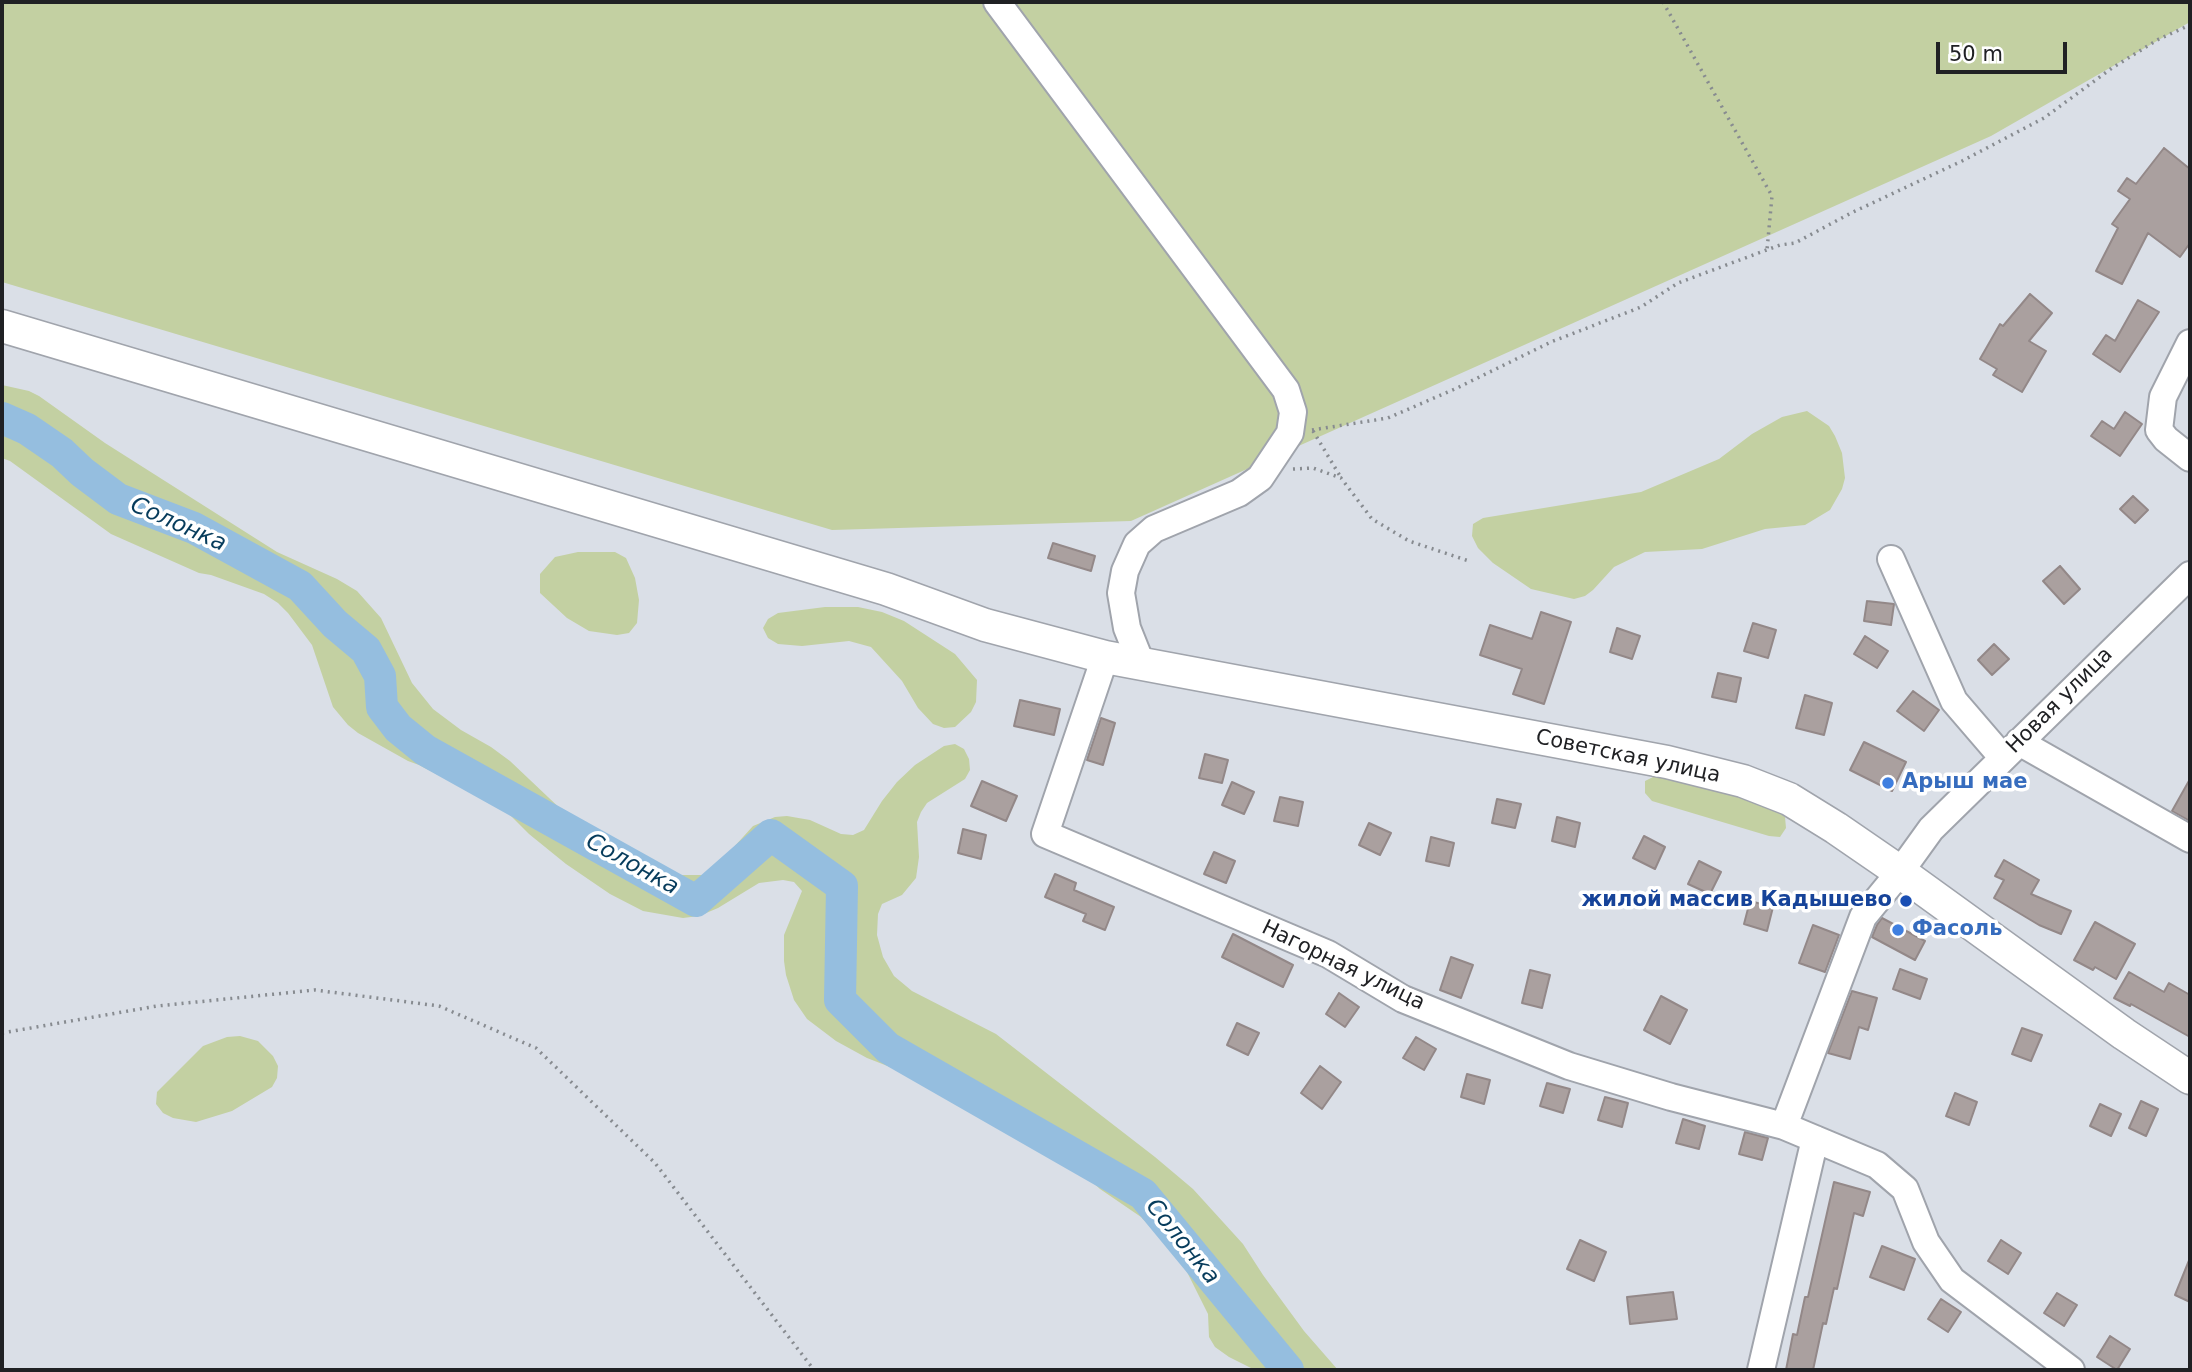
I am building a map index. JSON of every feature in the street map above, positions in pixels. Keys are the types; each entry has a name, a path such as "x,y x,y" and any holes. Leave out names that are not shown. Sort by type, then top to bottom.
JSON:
{"main road":[{"name":"Советская улица","path":"2,326 886,589 985,625 1105,657 1667,762 1743,781 1789,799 1836,828 2124,1034 2190,1078"}],"street":[{"path":"997,2 1286,390 1301,432 1261,478 1239,493 1154,529 1137,544 1125,571 1121,593 1127,628 1142,663"},
{"path":"2190,343 2163,397 2159,430 2190,458"},
{"path":"1891,559 1954,701 2011,750 2190,839"},
{"name":"Новая улица","path":"1784,1126 1863,916 1931,829 2190,575"},
{"name":"Нагорная улица","path":"1105,657 1045,834 1328,954 1403,999 1569,1066 1671,1097 1784,1126"},
{"path":"1784,1126 1877,1165 1905,1189 1926,1242 1952,1280 2071,1370"},
{"path":"1761,1370 1815,1139"}],"path":[{"path":"1663,2 1772,196 1767,250"},
{"path":"1301,432 1388,418 1457,388 1550,342 1642,307 1678,283 1780,245 1795,243 2044,118 2112,68 2159,39 2190,25"},
{"path":"1301,432 1341,478 1371,519 1409,541 1469,561"},
{"path":"1261,478 1286,469 1313,468 1341,478"},
{"path":"2,1033 158,1006 315,990 439,1006 536,1048 606,1115 655,1163 814,1370"}],"green space":[{"path":"2,2 2190,2 2190,22 1991,136 1131,521 832,530 2,282"},
{"path":"2,385 39,396 105,443 277,552 357,591 381,618 412,683 433,709 510,761 567,815 648,869 670,875 705,875 714,869 753,826 775,817 810,820 841,834 853,835 864,830 882,801 915,765 944,746 955,744 964,749 970,770 965,779 927,803 917,822 919,857 916,878 902,895 882,904 878,914 877,935 883,957 894,976 912,991 996,1034 1193,1189 1243,1244 1304,1331 1338,1370 1255,1370 1229,1357 1215,1347 1209,1337 1208,1314 1181,1260 1141,1217 1100,1189 1062,1154 1026,1130 913,1076 867,1058 836,1041 807,1019 794,1000 784,961 784,935 802,891 794,882 783,880 759,883 718,908 699,916 683,918 643,911 610,894 566,864 529,834 504,809 408,761 348,725 333,707 312,645 278,603 264,594 199,573 111,534 10,461 2,458"},
{"path":"1807,411 1829,426 1835,436 1842,453 1845,478 1830,510 1805,525 1765,529 1702,549 1645,552 1614,567 1593,590 1574,599 1531,589 1493,563 1478,548 1472,536 1473,524 1483,518 1641,492 1719,459 1752,434 1782,417"},
{"path":"578,552 615,552 626,558 635,578 639,600 637,623 629,633 617,635 589,631 567,618 540,593 540,574 555,557"},
{"path":"825,607 858,607 882,612 904,621 955,654 977,680 976,702 971,712 955,727 944,728 933,724 918,708 902,681 871,647 849,641 802,646 778,644 768,638 763,628 768,619 778,613"},
{"path":"1655,776 1766,803 1785,817 1786,828 1780,837 1769,836 1652,801 1645,793 1645,781"},
{"path":"240,1036 258,1041 273,1056 278,1066 277,1078 272,1087 232,1111 196,1122 173,1118 163,1113 156,1104 157,1092 203,1046 227,1037"}],"building":[{"path":"2164,148 2190,169 2190,243 2180,257 2148,233 2122,284 2096,271 2118,228 2112,224 2130,199 2118,191 2127,178 2136,184"},
{"path":"2030,294 2052,313 2029,341 2046,351 2022,392 1993,375 1997,369 1980,359 2000,324 2003,326"},
{"path":"2138,300 2159,312 2120,372 2093,354 2106,335 2115,341"},
{"path":"2125,412 2142,424 2120,456 2091,436 2102,421 2114,429"},
{"path":"2133,496 2148,510 2135,523 2120,509"},
{"path":"1053,543 1095,556 1091,571 1048,558"},
{"path":"2060,566 2080,589 2064,604 2043,581"},
{"path":"1867,601 1894,604 1891,625 1864,621"},
{"path":"1541,612 1571,622 1544,704 1513,694 1522,669 1480,655 1490,625 1532,639"},
{"path":"1753,623 1776,630 1768,658 1744,651"},
{"path":"1617,628 1640,636 1632,659 1610,652"},
{"path":"1865,636 1888,651 1877,668 1854,654"},
{"path":"1994,644 2009,659 1992,675 1978,660"},
{"path":"1718,673 1741,678 1736,702 1712,697"},
{"path":"1913,691 1939,710 1924,731 1897,711"},
{"path":"1805,695 1832,703 1824,735 1796,728"},
{"path":"1020,700 1060,709 1054,735 1014,726"},
{"path":"1101,718 1115,723 1103,765 1087,760"},
{"path":"1864,742 1906,762 1892,791 1850,770"},
{"path":"1205,754 1228,760 1222,783 1199,778"},
{"path":"2190,779 2190,821 2172,811"},
{"path":"982,781 1017,796 1006,821 971,806"},
{"path":"1232,782 1254,792 1244,814 1222,805"},
{"path":"1280,797 1303,802 1298,826 1274,821"},
{"path":"1497,799 1521,804 1515,828 1492,823"},
{"path":"1557,817 1580,823 1575,847 1552,841"},
{"path":"1369,823 1391,833 1380,855 1359,845"},
{"path":"963,829 986,835 981,859 958,853"},
{"path":"1644,836 1665,847 1655,869 1633,858"},
{"path":"1431,837 1454,843 1449,866 1426,861"},
{"path":"1214,852 1235,861 1226,883 1204,874"},
{"path":"2004,860 2039,880 2031,894 2071,911 2061,934 2039,925 1994,898 2004,880 1995,876"},
{"path":"1699,861 1721,872 1710,894 1688,884"},
{"path":"1055,874 1076,883 1074,890 1114,907 1105,930 1083,921 1086,914 1045,897"},
{"path":"1750,901 1773,907 1767,931 1744,924"},
{"path":"1882,918 1925,941 1915,960 1872,937"},
{"path":"2095,922 2135,944 2116,979 2095,967 2093,970 2074,960"},
{"path":"1813,925 1839,935 1825,972 1799,963"},
{"path":"1233,934 1293,965 1283,987 1222,957"},
{"path":"1451,957 1473,965 1461,998 1440,990"},
{"path":"1900,969 1927,979 1920,999 1893,989"},
{"path":"1530,970 1550,975 1542,1008 1522,1003"},
{"path":"2129,972 2164,992 2169,983 2190,995 2190,1037 2131,1004 2130,1006 2114,998"},
{"path":"1852,991 1877,998 1868,1030 1859,1027 1850,1059 1828,1053"},
{"path":"1339,993 1359,1007 1345,1027 1326,1014"},
{"path":"1661,996 1687,1010 1670,1044 1644,1030"},
{"path":"1237,1023 1259,1033 1248,1055 1227,1045"},
{"path":"2022,1028 2042,1035 2031,1061 2012,1054"},
{"path":"1416,1037 1436,1049 1424,1070 1403,1058"},
{"path":"1320,1066 1341,1082 1322,1109 1301,1093"},
{"path":"1467,1074 1490,1080 1484,1104 1461,1097"},
{"path":"1547,1083 1570,1089 1563,1113 1540,1106"},
{"path":"1955,1093 1977,1102 1969,1125 1946,1116"},
{"path":"1605,1097 1628,1103 1622,1127 1598,1120"},
{"path":"2141,1101 2158,1109 2146,1136 2129,1128"},
{"path":"2100,1104 2121,1114 2111,1136 2090,1126"},
{"path":"1683,1119 1705,1126 1699,1149 1676,1143"},
{"path":"1745,1132 1768,1138 1762,1160 1739,1154"},
{"path":"1834,1182 1870,1192 1863,1216 1854,1213 1837,1289 1834,1288 1826,1324 1823,1323 1813,1370 1786,1370 1793,1334 1797,1335 1805,1297 1808,1297"},
{"path":"1580,1240 1606,1252 1594,1281 1567,1269"},
{"path":"2001,1240 2021,1253 2008,1274 1988,1261"},
{"path":"1882,1246 1915,1259 1904,1290 1870,1277"},
{"path":"2190,1258 2190,1302 2175,1295"},
{"path":"1673,1292 1677,1319 1630,1324 1627,1297"},
{"path":"2057,1293 2077,1305 2064,1326 2044,1313"},
{"path":"1941,1299 1961,1312 1948,1332 1928,1319"},
{"path":"2110,1336 2130,1349 2117,1370 2097,1357"}],"waterway":[{"name":"Солонка","path":"2,418 27,429 62,453 118,499 194,528 300,586 335,624 366,650 380,676 382,707 398,728 425,750 696,901 771,835 842,886 840,1000 888,1048 1143,1194 1288,1370"}],"place":[{"name":"Арыш мае","path":"1888,783"},
{"name":"жилой массив Кадышево","path":"1906,901"},
{"name":"Фасоль","path":"1898,930"}]}
